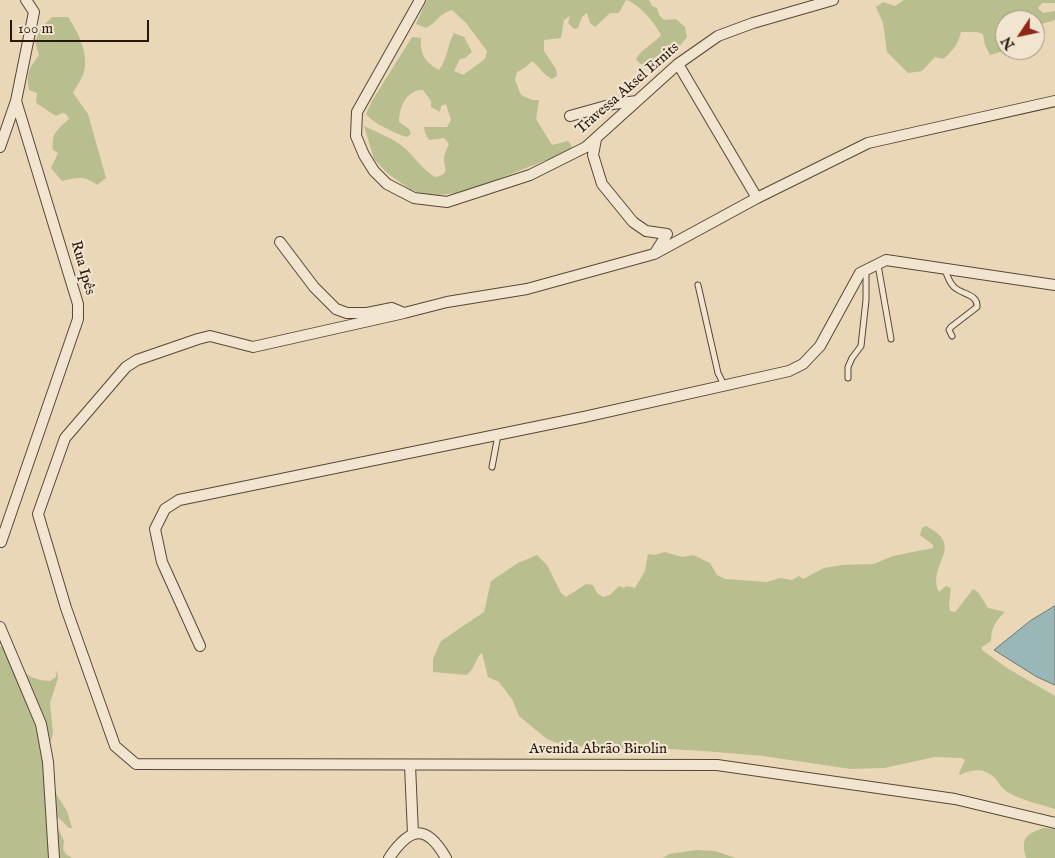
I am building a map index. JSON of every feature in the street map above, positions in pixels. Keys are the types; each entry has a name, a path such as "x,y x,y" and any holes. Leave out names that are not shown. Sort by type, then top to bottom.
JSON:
{"street":[{"name":"Rua Ipês","path":"1,542 78,319 78,304 16,101 34,12 26,0"},
{"name":"Travessa Aksel Ernits","path":"420,0 357,112 356,136 364,155 374,171 387,184 414,198 447,202 530,175 586,147 678,64 718,36 752,23 833,0"},
{"path":"678,64 757,198"},
{"path":"0,147 16,101"},
{"path":"570,116 613,104 637,101"},
{"path":"280,242 314,287 336,309 347,313 367,313 392,308 404,313 447,302 527,289 654,254 757,198 868,143 1055,101"},
{"path":"596,139 593,155 602,184 633,222 646,230 666,234 654,254"},
{"path":"200,646 162,562 155,529 165,509 179,500 498,435 789,371 803,364 820,346 860,273 886,260 1055,285"},
{"name":"Avenida Abrão Birolin","path":"404,313 253,348 210,336 198,338 137,360 126,368 65,438 38,514 66,608 115,746 136,764 717,765 955,800 1055,823"},
{"path":"0,627 41,724 48,762 54,858"},
{"path":"410,765 414,834"},
{"path":"389,858 404,839 414,834 423,834 432,838 446,858"}],"lane":[{"path":"878,264 891,338"},
{"path":"945,268 953,287 974,297 978,302 973,312 951,327 949,330 952,336"},
{"path":"848,378 848,367 860,346 866,300 866,270"},
{"path":"698,284 718,373 724,386"},
{"path":"492,467 498,435"}],"green space":[{"path":"427,0 626,0 619,13 610,13 595,27 590,23 587,13 582,17 578,28 574,29 568,23 570,16 564,20 561,38 544,40 544,51 556,69 557,76 552,79 532,61 517,72 515,80 521,95 532,100 539,100 536,119 552,145 568,141 572,150 465,192 430,196 411,190 387,173 374,159 364,126 399,144 424,169 435,177 440,176 446,170 444,157 449,144 444,138 429,140 424,127 447,127 451,120 446,104 441,106 440,112 431,107 431,101 423,90 412,92 405,100 400,111 399,122 409,129 411,134 407,137 385,128 366,114 372,101 412,37 421,38 421,49 424,57 439,70 454,33 464,37 472,52 465,58 460,59 454,71 463,75 485,59 487,51 466,23 452,10 426,28 416,24"},
{"path":"627,0 649,0 652,6 657,8 659,15 664,20 676,19 685,27 687,37 679,47 652,64 640,64 636,59 661,35 647,15 638,6"},
{"path":"904,0 1055,0 1055,3 1042,3 1038,8 1040,10 995,10 995,54 990,55 985,45 983,34 961,32 955,47 943,59 935,57 922,71 908,73 887,52 883,23 876,7 883,2 895,6"},
{"path":"1055,11 1055,20 1045,23 1045,13"},
{"path":"52,17 68,17 79,36 84,51 84,72 73,93 88,114 106,178 97,185 84,179 76,178 62,181 51,168 58,153 53,150 54,135 69,119 66,114 62,113 56,116 36,103 37,93 29,90 29,71 39,55 35,41 41,28"},
{"path":"926,526 938,534 944,541 945,549 936,582 939,592 946,586 951,588 950,611 956,611 973,589 978,592 988,608 1005,612 995,625 991,641 982,647 982,650 1007,668 1055,696 1055,809 1011,794 987,772 974,770 960,775 959,773 965,760 961,758 935,757 884,768 851,769 763,756 704,751 653,748 618,749 562,745 547,739 519,716 512,699 499,682 488,677 482,653 467,675 433,672 433,659 441,641 484,612 491,581 518,563 537,555 547,565 561,593 566,597 586,584 593,585 597,593 603,597 610,595 619,586 635,588 645,571 648,554 655,555 665,552 682,557 693,555 710,563 717,575 725,579 767,582 780,578 792,580 799,576 803,579 824,568 874,564 893,556 933,548 933,545 920,535 922,528"},
{"path":"0,646 32,677 50,681 56,677 57,670 58,678 50,703 53,733 48,753 53,764 53,789 67,811 72,828 69,828 59,818 56,819 56,824 64,841 63,849 72,858 0,858"},
{"path":"1043,828 1055,829 1055,858 1026,858 1024,842 1026,838 1028,835"},
{"path":"696,850 715,851 736,858 663,858 669,854"}],"water":[{"path":"1055,606 1055,685 1037,677 994,650 1030,621"}]}
